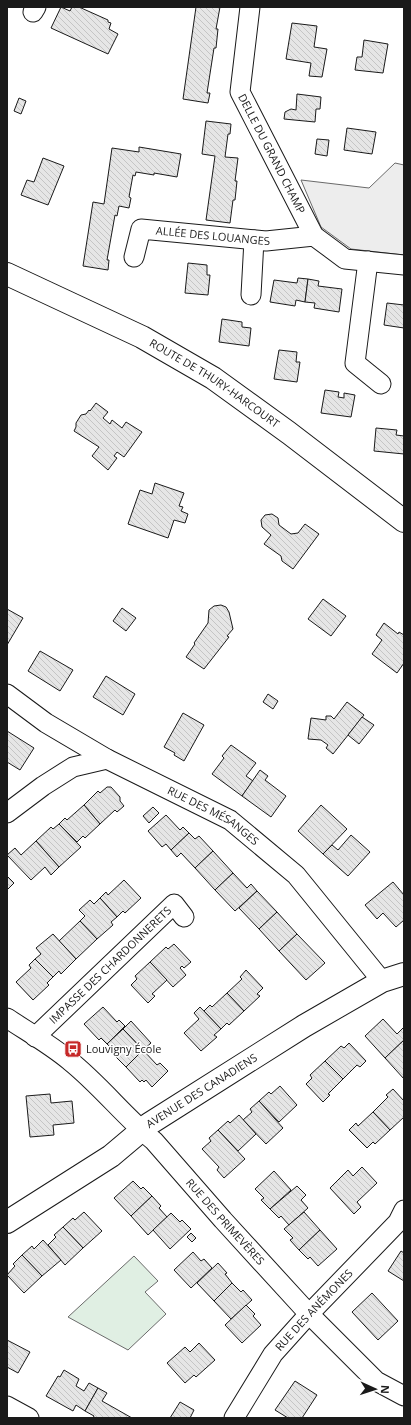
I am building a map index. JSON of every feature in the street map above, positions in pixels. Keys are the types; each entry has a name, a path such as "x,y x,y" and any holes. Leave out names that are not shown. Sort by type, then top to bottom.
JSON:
{"street":[{"name":"DELLE DU GRAND CHAMP","path":"250,7 240,92 314,236 345,259 368,261"},
{"name":"ALLÉE DES LOUANGES","path":"134,257 141,229 266,241 314,236"},
{"path":"251,294 254,240"},
{"path":"381,384 355,363 368,261 404,265"},
{"name":"ROUTE DE THURY-HARCOURT","path":"7,274 142,337 213,378 289,433 404,521"},
{"name":"RUE DES MÉSANGES","path":"7,694 46,723 107,759 230,820 296,875 382,981"},
{"path":"7,813 43,786 73,768 107,759"},
{"name":"IMPASSE DES CHARDONNERETS","path":"35,1037 174,904 184,917"},
{"name":"AVENUE DES CANADIENS","path":"7,1222 111,1156 149,1124 304,1026 382,981 404,974"},
{"name":"RUE DES PRIMEVÈRES","path":"7,1018 70,1060 108,1095 141,1131 154,1141 223,1220 310,1314 376,1381 404,1396"},
{"name":"RUE DES ANÉMONES","path":"234,1418 273,1354 398,1222 404,1212"},
{"path":"7,1406 29,1418"}],"green space":[{"path":"134,1256 158,1281 145,1292 166,1314 128,1350 68,1317"}],"shaded area":[{"path":"395,163 404,165 404,255 351,249 321,227 301,180 369,188"}],"building":[{"path":"61,7 70,11 72,7 79,7 108,20 108,22 111,23 109,29 118,34 108,54 51,28"},
{"path":"196,7 220,7 216,29 218,29 216,48 214,48 207,93 210,93 208,103 183,99"},
{"path":"292,23 317,26 314,47 327,49 322,77 309,76 311,63 286,59"},
{"path":"364,40 388,44 383,73 355,70 357,57 362,57"},
{"path":"297,94 321,97 320,109 316,109 315,122 284,119 285,112 291,109 296,110"},
{"path":"19,98 26,101 21,114 14,111"},
{"path":"206,121 231,124 225,157 238,158 235,181 237,181 235,200 233,200 230,223 206,220 215,156 202,154"},
{"path":"347,128 376,132 372,154 344,150"},
{"path":"317,139 329,140 327,156 315,154"},
{"path":"139,147 181,154 177,177 136,172 135,176 133,175 129,197 131,198 129,208 119,206 117,216 115,215 107,260 109,260 108,270 83,266 93,202 104,204 112,148 139,152"},
{"path":"43,158 64,166 48,205 21,195 27,180 34,182"},
{"path":"188,263 207,265 207,275 210,275 208,295 185,293"},
{"path":"298,278 308,279 305,302 296,300 295,306 270,302 274,280 297,283"},
{"path":"308,279 319,281 318,286 342,289 339,312 314,308 315,303 305,302"},
{"path":"387,303 404,305 404,328 384,325"},
{"path":"222,319 242,322 242,327 251,328 249,346 219,342"},
{"path":"279,350 297,352 296,362 300,362 297,382 274,379"},
{"path":"325,390 339,392 338,397 344,398 344,393 355,395 351,417 321,413"},
{"path":"96,403 108,412 103,418 110,424 112,420 122,428 126,422 142,432 124,457 117,452 114,456 117,458 108,470 92,456 99,447 74,431 76,423 81,415 86,414 89,410 90,411"},
{"path":"376,428 397,430 396,435 404,436 404,454 374,451"},
{"path":"155,483 184,493 179,506 183,507 181,511 188,514 185,523 174,520 168,538 128,524 140,490 152,494"},
{"path":"272,514 278,518 279,525 291,534 298,533 305,524 319,534 293,569 282,561 281,556 264,544 271,535 262,527 261,520 265,515"},
{"path":"323,599 346,616 331,636 308,619"},
{"path":"221,605 226,607 229,612 233,629 227,636 229,637 204,669 186,657 208,623 209,610 214,606"},
{"path":"122,608 136,618 126,631 113,621"},
{"path":"7,609 23,618 7,645"},
{"path":"384,623 398,634 399,632 404,635 404,663 397,673 372,654 382,640 376,635"},
{"path":"40,651 73,670 60,691 28,671"},
{"path":"106,676 135,694 123,715 93,697"},
{"path":"268,694 278,701 273,709 263,702"},
{"path":"347,702 364,715 333,754 326,748 328,745 321,740 308,739 311,718 326,720 326,716 331,716 334,719"},
{"path":"183,713 204,725 184,761 174,755 175,753 164,747"},
{"path":"362,717 374,725 359,744 348,735"},
{"path":"7,731 34,748 20,770 7,762"},
{"path":"231,745 256,763 246,776 253,781 242,796 212,774 224,758 222,756"},
{"path":"260,770 268,776 265,780 286,796 271,817 242,796"},
{"path":"107,787 111,787 120,797 120,801 124,806 117,812 115,810 100,824 84,805 98,791 100,793"},
{"path":"84,805 100,824 85,838 83,836 77,842 59,824 65,818 67,820"},
{"path":"321,805 347,829 323,854 298,831"},
{"path":"153,807 159,813 149,823 143,816"},
{"path":"166,815 180,830 183,827 189,833 171,850 166,844 162,847 148,831"},
{"path":"59,824 81,847 59,867 36,841 51,827 53,829"},
{"path":"189,833 195,839 199,836 213,851 195,868 181,853 177,857 171,850"},
{"path":"351,835 370,852 348,876 323,854 332,845 338,850"},
{"path":"36,841 59,867 51,875 45,867 31,880 7,855 15,848 21,855"},
{"path":"213,851 233,873 215,890 195,868"},
{"path":"233,873 247,888 251,884 257,891 235,911 215,890"},
{"path":"7,876 14,883 7,890"},
{"path":"124,880 141,898 125,913 123,911 117,917 100,898 106,892 108,895"},
{"path":"393,882 404,895 404,920 396,927 383,913 377,919 365,905"},
{"path":"257,891 277,912 259,929 239,908"},
{"path":"100,898 117,917 111,922 113,925 97,939 80,921 85,916 79,910 90,900 94,904"},
{"path":"277,912 297,934 279,951 259,929"},
{"path":"80,921 97,939 76,959 59,941"},
{"path":"53,934 76,959 61,974 59,971 53,977 35,959 41,954 36,948"},
{"path":"297,934 325,963 306,980 279,951"},
{"path":"174,944 191,962 184,968 182,966 180,968 186,975 173,987 150,962 166,947 168,949"},
{"path":"35,959 53,977 47,983 49,985 33,1000 16,982 31,968 29,965"},
{"path":"150,962 167,980 152,994 155,996 148,1003 131,985 137,979 135,976"},
{"path":"246,970 263,988 257,994 260,996 244,1011 227,993 242,979 240,977"},
{"path":"227,993 244,1011 229,1025 227,1023 221,1029 204,1011 210,1005 212,1007"},
{"path":"103,1007 117,1022 119,1020 125,1026 107,1044 101,1038 99,1040 84,1024"},
{"path":"200,1007 221,1029 214,1035 217,1037 201,1051 184,1033 199,1019 194,1013"},
{"path":"383,1019 397,1034 404,1027 404,1040 385,1058 365,1036"},
{"path":"131,1021 151,1043 143,1050 123,1029"},
{"path":"123,1029 143,1050 126,1067 111,1052 113,1050 107,1044"},
{"path":"404,1040 404,1079 385,1058"},
{"path":"349,1043 366,1061 360,1067 357,1065 343,1079 325,1061 341,1046 344,1048"},
{"path":"143,1050 157,1065 160,1063 168,1071 152,1087 146,1080 144,1082 142,1080 140,1082 126,1067"},
{"path":"325,1061 343,1079 328,1094 330,1095 323,1102 306,1084 312,1078 310,1075"},
{"path":"280,1086 297,1105 279,1122 259,1101 269,1092 271,1094"},
{"path":"393,1089 404,1101 404,1117 390,1130 373,1112 388,1097 386,1095"},
{"path":"50,1094 51,1103 72,1101 74,1123 53,1125 54,1135 30,1137 26,1096"},
{"path":"259,1101 283,1128 266,1144 243,1120 252,1112 250,1109"},
{"path":"373,1112 390,1130 375,1144 373,1142 367,1148 349,1130 356,1123 358,1126"},
{"path":"239,1115 256,1134 238,1151 218,1130 228,1121 230,1123"},
{"path":"218,1130 245,1159 224,1178 217,1170 219,1167 202,1149 211,1141 209,1138"},
{"path":"362,1167 377,1183 357,1202 361,1207 354,1214 330,1188 348,1170 353,1176"},
{"path":"274,1171 291,1190 270,1209 261,1200 264,1198 255,1189"},
{"path":"133,1181 141,1189 143,1187 152,1196 131,1216 114,1198"},
{"path":"297,1186 306,1195 301,1200 308,1208 289,1225 281,1216 279,1218 270,1209"},
{"path":"152,1196 161,1206 159,1208 167,1217 148,1235 131,1216"},
{"path":"84,1212 102,1231 83,1248 63,1227 73,1218 75,1220"},
{"path":"304,1212 320,1230 299,1250 290,1240 293,1238 284,1229"},
{"path":"171,1213 180,1222 182,1220 191,1229 170,1249 153,1230"},
{"path":"63,1227 83,1248 65,1265 48,1245 56,1237 54,1235"},
{"path":"320,1230 337,1249 318,1266 310,1257 308,1259 299,1250"},
{"path":"191,1233 196,1238 192,1242 187,1237"},
{"path":"43,1240 61,1260 42,1276 22,1255 32,1246 34,1249"},
{"path":"401,1251 404,1253 404,1281 388,1271"},
{"path":"193,1252 201,1261 204,1259 212,1268 191,1288 174,1270"},
{"path":"22,1255 42,1276 24,1293 7,1275 15,1266 13,1264"},
{"path":"218,1263 227,1273 225,1274 232,1283 214,1301 197,1283"},
{"path":"232,1283 241,1292 243,1290 252,1300 231,1319 214,1301"},
{"path":"372,1293 398,1321 378,1340 352,1312"},
{"path":"246,1305 255,1314 253,1316 261,1325 242,1343 225,1325"},
{"path":"7,1340 30,1352 18,1373 7,1367"},
{"path":"199,1343 215,1360 196,1377 194,1375 185,1383 167,1363 185,1347 190,1352"},
{"path":"64,1370 79,1379 76,1386 84,1391 89,1383 98,1388 85,1411 76,1405 73,1411 46,1396 58,1376 60,1377"},
{"path":"295,1381 317,1395 302,1418 288,1418 275,1410"},
{"path":"98,1388 107,1393 102,1401 132,1418 93,1418 94,1416 85,1411"},
{"path":"180,1402 194,1410 190,1418 170,1418"}],"place":[{"name":"Louvigny École","path":"73,1049"}]}
